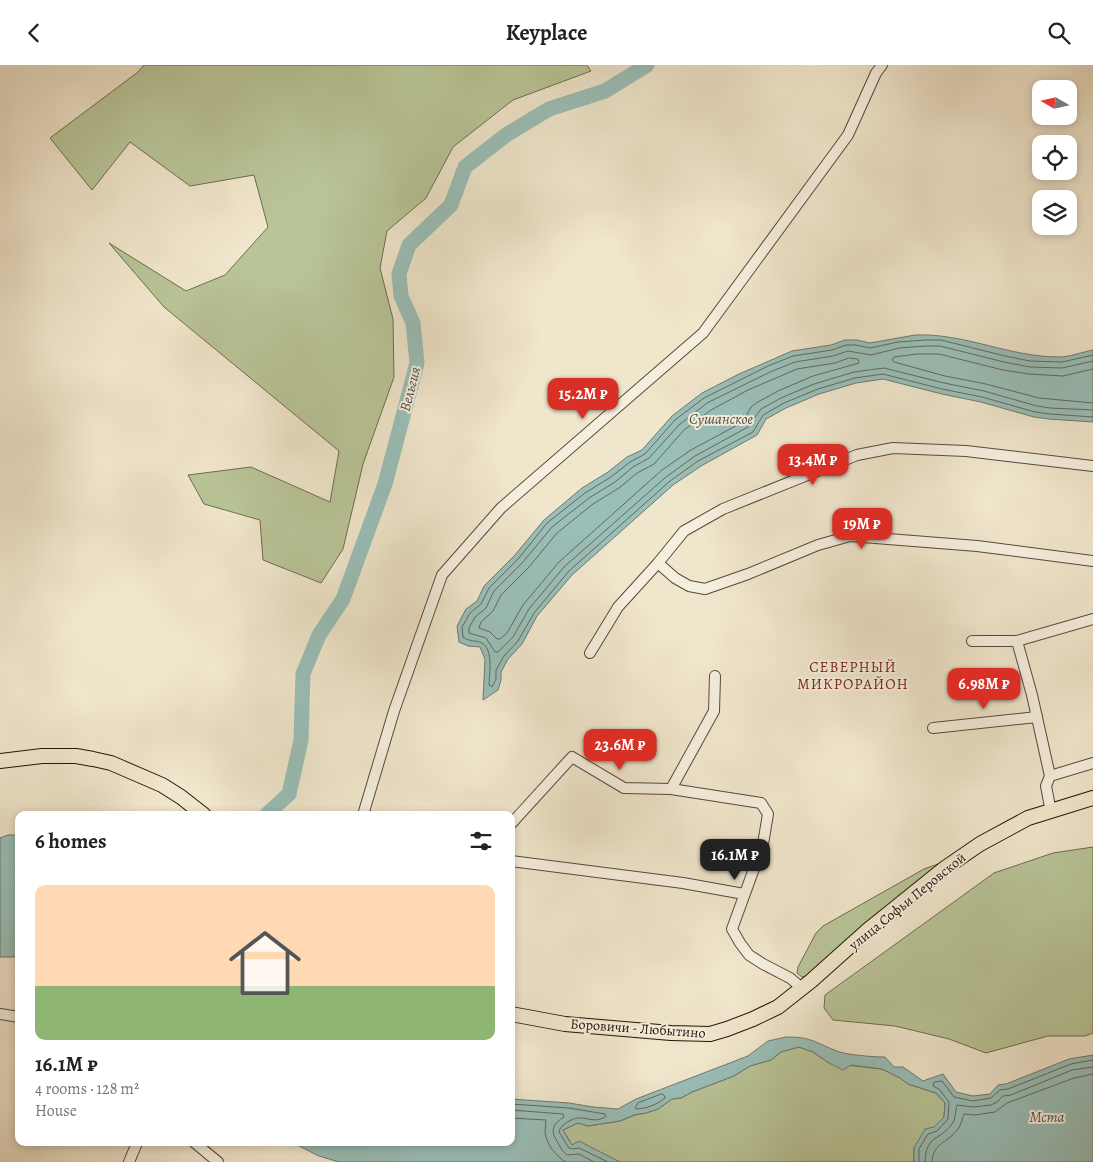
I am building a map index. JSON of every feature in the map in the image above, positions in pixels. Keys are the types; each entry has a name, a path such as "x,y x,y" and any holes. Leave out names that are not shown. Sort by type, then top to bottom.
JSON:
{"main road":[{"path":"0,761 42,756 76,756 111,763 162,785 199,811"},
{"name":"улица Софьи Перовской","path":"807,985 868,930 945,868 980,844 1028,819 1093,798"},
{"name":"Боровичи - Любытино","path":"515,1015 565,1024 710,1034 753,1019 778,1007 807,985"}],"street":[{"path":"364,811 394,711 442,575 501,507 703,333 848,135 876,73 882,65"},
{"path":"590,653 618,607 684,531 715,514 858,455 893,448 966,451 1093,466"},
{"path":"658,563 675,578 689,585 704,589 748,574 818,545 850,536 976,546 1093,561"},
{"path":"972,641 1017,641 1093,619"},
{"path":"1017,641 1050,776 1046,786 1051,812"},
{"path":"671,789 714,711 714,677"},
{"path":"933,728 1037,717"},
{"path":"515,820 572,757 624,788 671,789 761,803 768,814 763,843 732,929 749,955 763,965 807,985"},
{"path":"1050,776 1093,763"},
{"path":"515,862 683,883 744,894"},
{"path":"0,1013 15,1016"},
{"path":"129,1162 136,1146"},
{"path":"199,1146 218,1162"}],"green space":[{"path":"144,65 587,65 591,71 513,100 453,147 426,198 387,231 380,268 393,319 394,377 363,464 343,549 321,583 263,560 260,520 204,504 188,475 251,467 330,502 339,451 164,307 109,243 186,291 225,275 268,227 254,175 190,186 130,142 92,190 50,138 138,72"},
{"path":"1093,847 1093,1033 1085,1036 1048,1036 986,1053 949,1039 895,1026 833,1020 824,1008 825,995 994,873 1053,853"},
{"path":"943,864 806,976 802,977 797,973 798,967 816,933 823,926 924,869"},
{"path":"799,1047 813,1052 829,1063 882,1069 908,1084 936,1093 945,1103 944,1117 914,1148 914,1162 620,1162 605,1155 572,1145 563,1130 578,1123 588,1126 620,1121 658,1109 672,1099 681,1098 734,1076 750,1066 771,1060 781,1052"}],"water":[{"name":"Сушанское","path":"915,335 952,338 1041,356 1063,357 1093,350 1093,422 1034,417 981,402 883,379 856,383 819,394 786,408 766,419 757,435 701,466 673,485 572,575 537,616 522,644 508,659 501,672 498,690 483,700 485,659 480,647 468,646 459,642 457,626 466,609 477,601 484,586 515,555 544,520 582,488 608,472 627,457 642,450 672,416 702,393 739,374 792,351 831,345 845,340 870,343"},
{"path":"15,835 15,957 0,957 0,838"},
{"name":"Мста","path":"794,1037 816,1042 845,1053 885,1057 894,1067 903,1067 923,1081 943,1074 956,1092 973,1096 990,1094 998,1085 1006,1084 1069,1059 1093,1055 1093,1162 914,1162 914,1148 925,1129 934,1127 944,1117 945,1103 936,1093 908,1084 882,1069 851,1065 843,1070 813,1052 799,1047 781,1052 771,1060 750,1066 734,1076 681,1098 672,1099 658,1109 634,1115 620,1121 588,1126 578,1123 563,1130 572,1145 579,1141 620,1162 339,1162 319,1156 299,1146 515,1146 515,1099 618,1109 636,1099 748,1056 768,1041"}],"waterway":[{"name":"Вельгия","path":"270,811 289,794 301,740 303,674 319,635 343,599 385,484 417,363 413,323 401,296 399,274 409,245 451,205 465,167 506,135 549,109 605,91 647,65"}],"district":[{"name":"СЕВЕРНЫЙ МИКРОРАЙОН","path":"853,676"}]}
